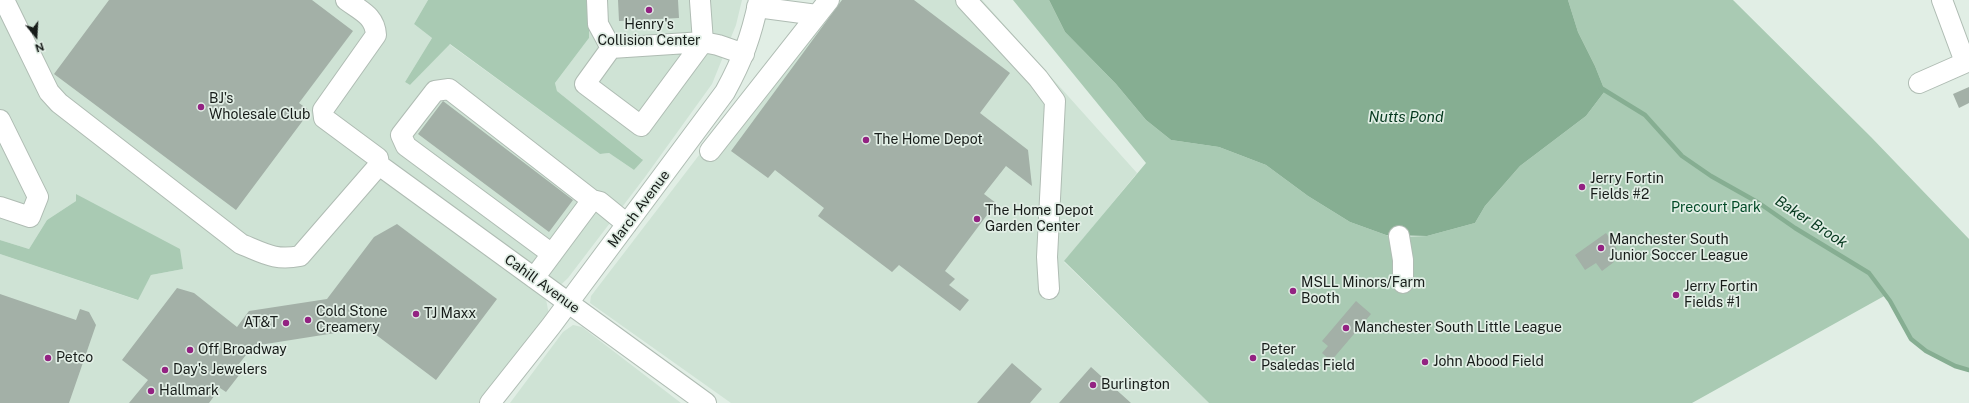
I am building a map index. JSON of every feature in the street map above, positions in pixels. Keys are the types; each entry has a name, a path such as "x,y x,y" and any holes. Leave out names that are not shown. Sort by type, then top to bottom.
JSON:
{"street":[{"path":"4,0 49,92 66,108 240,244 284,259 300,256 379,165"},
{"name":"Cahill Avenue","path":"346,0 371,18 375,25 376,35 322,110 324,118 378,158 379,165 706,403"},
{"path":"596,0 598,24 611,48"},
{"path":"966,0 1038,78 1055,101 1047,257 1049,289"},
{"path":"1919,83 1967,62 1942,0"},
{"path":"611,48 585,84 641,126 703,42 700,1"},
{"path":"758,4 823,7"},
{"name":"March Avenue","path":"490,403 627,224 725,92 744,54 752,32 758,4"},
{"path":"710,151 823,7"},
{"path":"611,48 703,42 718,45 744,54"},
{"path":"552,254 406,146 401,135 435,91 449,89 592,200 600,202 627,224"},
{"path":"0,120 5,138 38,196 30,217 0,207"},
{"path":"534,278 592,200"},
{"path":"1398,236 1403,260 1403,283"}],"shaded area":[{"path":"0,0 428,0 414,24 432,38 405,82 410,85 449,44 600,154 609,153 634,170 642,159 557,91 555,83 589,38 590,0 742,0 736,25 712,84 645,177 568,278 546,299 551,326 490,403 0,403 0,254 137,300 151,275 183,269 76,194 76,201 47,220 29,249 0,240"},
{"path":"818,0 982,0 1137,173 1064,262 1209,403 731,403 590,303 591,296"},
{"path":"573,325 582,327 681,403 510,403 563,332"}],"green space":[{"path":"428,0 590,0 589,38 555,83 557,91 643,160 634,170 609,153 600,154 450,44 410,85 405,82 432,38 414,24"},
{"name":"Precourt Park","path":"1013,0 1049,0 1065,32 1116,84 1146,120 1171,140 1219,147 1266,165 1308,196 1350,222 1386,235 1399,237 1427,236 1475,223 1485,206 1520,166 1586,116 1605,91 1595,66 1578,32 1568,0 1733,0 1871,137 1969,239 1969,370 1937,358 1916,344 1907,333 1893,305 1886,295 1692,403 1209,403 1064,261 1146,163"},
{"path":"76,194 180,249 183,269 151,275 138,300 0,254 0,240 29,249 47,220 76,201"}],"water":[{"name":"Nutts Pond","path":"1049,0 1568,0 1578,32 1595,66 1605,91 1586,116 1520,166 1485,206 1475,223 1427,236 1386,235 1350,222 1308,196 1266,165 1219,147 1171,140 1146,120 1116,84 1065,32"}],"building":[{"name":"BJ's Wholesale Club","path":"109,0 312,0 353,31 299,103 310,111 236,210 54,74"},
{"name":"Henry's Collision Center","path":"618,0 678,0 679,18 619,21"},
{"name":"The Home Depot","path":"842,0 914,0 1010,73 980,113 1028,150 1032,186 1006,166 984,194 996,203 945,271 955,279 949,285 969,300 960,311 899,265 892,272 818,216 824,208 775,170 768,178 731,151"},
{"path":"1969,87 1969,103 1959,108 1953,94"},
{"path":"443,101 573,200 549,232 418,134"},
{"path":"397,224 497,299 436,380 367,328 253,346 235,369 240,374 226,392 220,388 209,403 129,403 148,380 122,360 177,288 194,293 237,327 249,311 327,299 374,237"},
{"name":"Manchester South Junior Soccer League","path":"1606,233 1617,249 1609,254 1614,262 1602,271 1596,263 1585,270 1575,255"},
{"name":"Petco","path":"0,294 76,320 80,309 89,312 96,325 69,403 0,403"},
{"name":"Manchester South Little League","path":"1356,301 1371,314 1331,361 1322,353 1328,346 1322,341"},
{"path":"1012,363 1042,389 1030,403 977,403"},
{"name":"Burlington","path":"1091,367 1131,403 1059,403"}],"waterway":[{"name":"Baker Brook","path":"1601,88 1645,115 1682,156 1711,176 1759,203 1795,228 1869,273 1890,301 1911,339 1926,351 1955,366 1969,370"}],"place":[{"name":"Henry's Collision Center","path":"649,10"},
{"name":"BJ's Wholesale Club","path":"201,107"},
{"name":"The Home Depot","path":"866,140"},
{"name":"Jerry Fortin Fields #2","path":"1582,187"},
{"name":"The Home Depot Garden Center","path":"977,219"},
{"name":"Manchester South Junior Soccer League","path":"1601,248"},
{"name":"MSLL Minors/Farm Booth","path":"1293,291"},
{"name":"Jerry Fortin Fields #1","path":"1676,295"},
{"name":"TJ Maxx","path":"416,314"},
{"name":"Cold Stone Creamery","path":"308,320"},
{"name":"AT&T","path":"286,323"},
{"name":"Manchester South Little League","path":"1346,328"},
{"name":"Off Broadway","path":"190,350"},
{"name":"Petco","path":"48,358"},
{"name":"Peter Psaledas Field","path":"1253,358"},
{"name":"John Abood Field","path":"1425,362"},
{"name":"Day's Jewelers","path":"165,370"},
{"name":"Burlington","path":"1093,385"},
{"name":"Hallmark","path":"151,391"}]}
